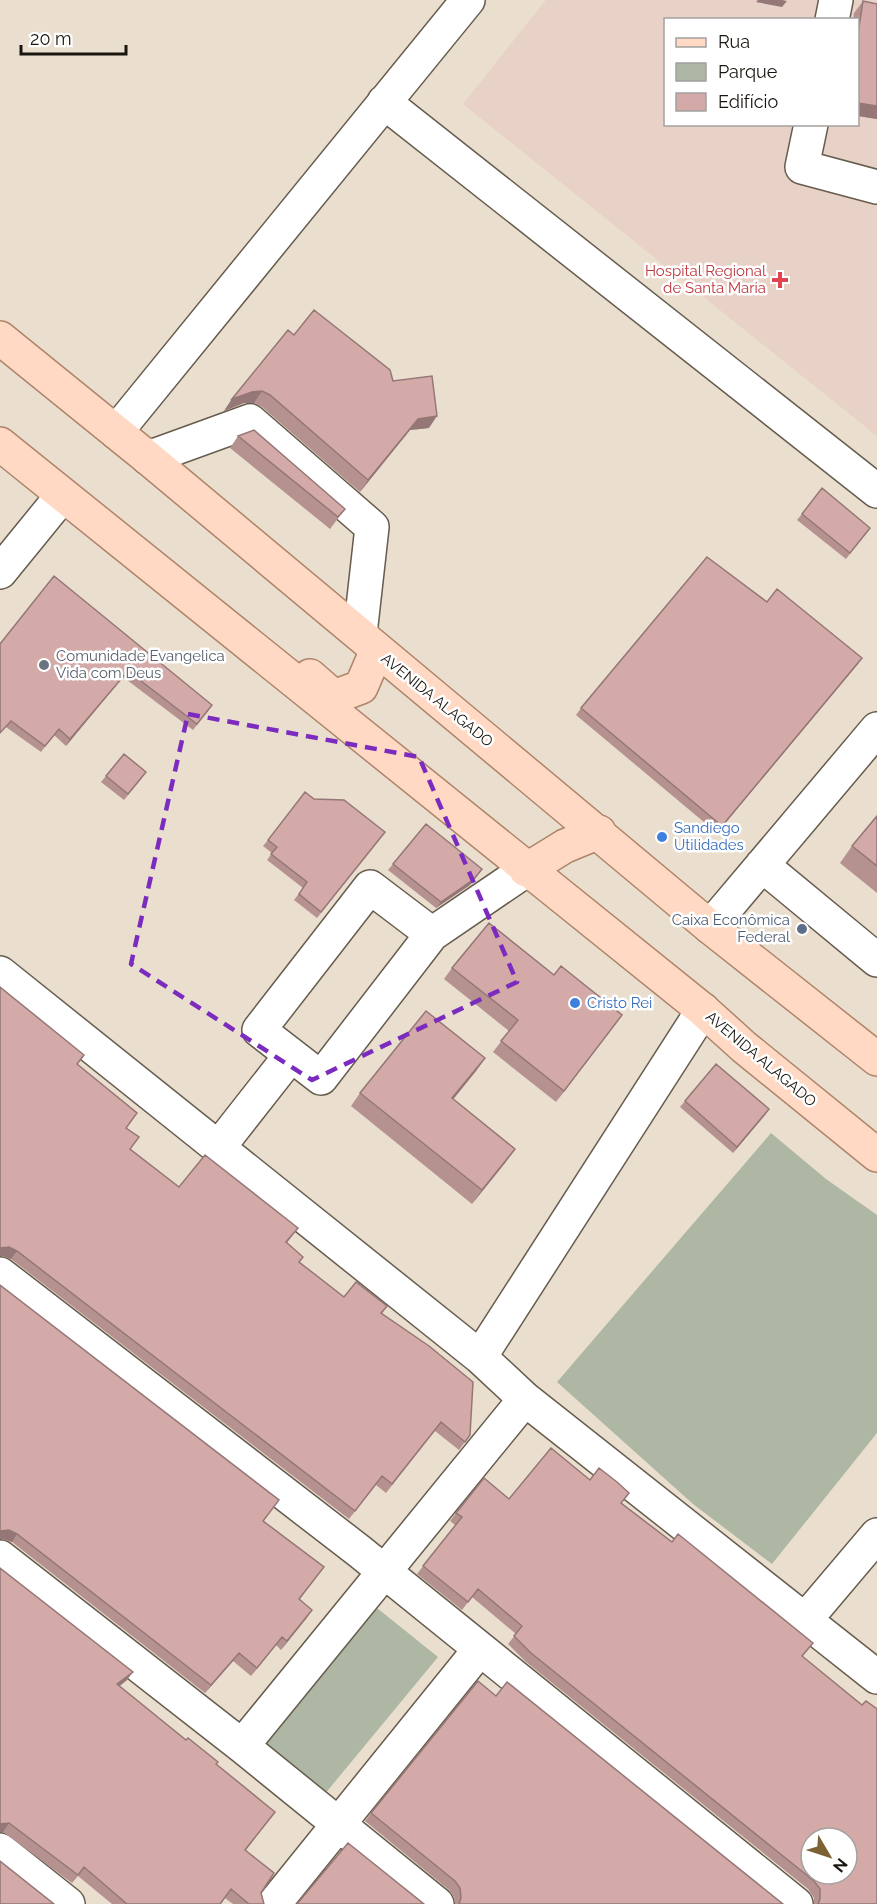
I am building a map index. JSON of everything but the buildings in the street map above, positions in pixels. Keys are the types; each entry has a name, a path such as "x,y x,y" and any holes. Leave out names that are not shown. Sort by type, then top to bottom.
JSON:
{"main road":[{"name":"AVENIDA ALAGADO","path":"0,338 599,832 710,927 877,1059"},
{"name":"AVENIDA ALAGADO","path":"0,444 62,496 172,580 526,870 703,1010 744,1047 877,1155"},
{"path":"172,580 222,603 334,697 361,687 368,642"},
{"path":"526,870 565,846 599,832"}],"street":[{"path":"116,432 468,0"},
{"path":"832,18 836,0"},
{"path":"384,102 877,491"},
{"path":"811,126 802,167 877,188"},
{"path":"148,458 250,421 372,527 368,642"},
{"path":"0,572 62,496"},
{"path":"710,927 877,729"},
{"path":"762,866 877,960"},
{"path":"432,934 370,887 260,1030 321,1078 432,934 526,870"},
{"path":"0,973 480,1357 525,1399 877,1677"},
{"path":"480,1357 703,1010"},
{"path":"218,1148 291,1055"},
{"path":"0,1274 383,1570 796,1904"},
{"path":"242,1746 383,1570 525,1399"},
{"path":"805,1620 877,1535"},
{"path":"0,1557 242,1746 437,1904"},
{"path":"274,1904 480,1649"},
{"path":"0,1850 68,1904"}],"highlighted area":[{"path":"188,714 419,757 517,982 312,1080 131,964"}],"shaded area":[{"name":"Hospital Regional de Santa Maria","path":"546,0 877,0 877,436 463,104"}],"green space":[{"path":"771,1133 826,1179 877,1215 877,1433 772,1564 693,1504 557,1382"},
{"path":"372,1604 438,1657 324,1795 259,1743"}],"place":[{"name":"Hospital Regional de Santa Maria","path":"780,280"},
{"name":"Comunidade Evangelica Vida com Deus","path":"44,665"},
{"name":"Sandiego Utilidades","path":"662,837"},
{"name":"Caixa Econômica Federal","path":"802,929"},
{"name":"Cristo Rei","path":"575,1003"}]}
